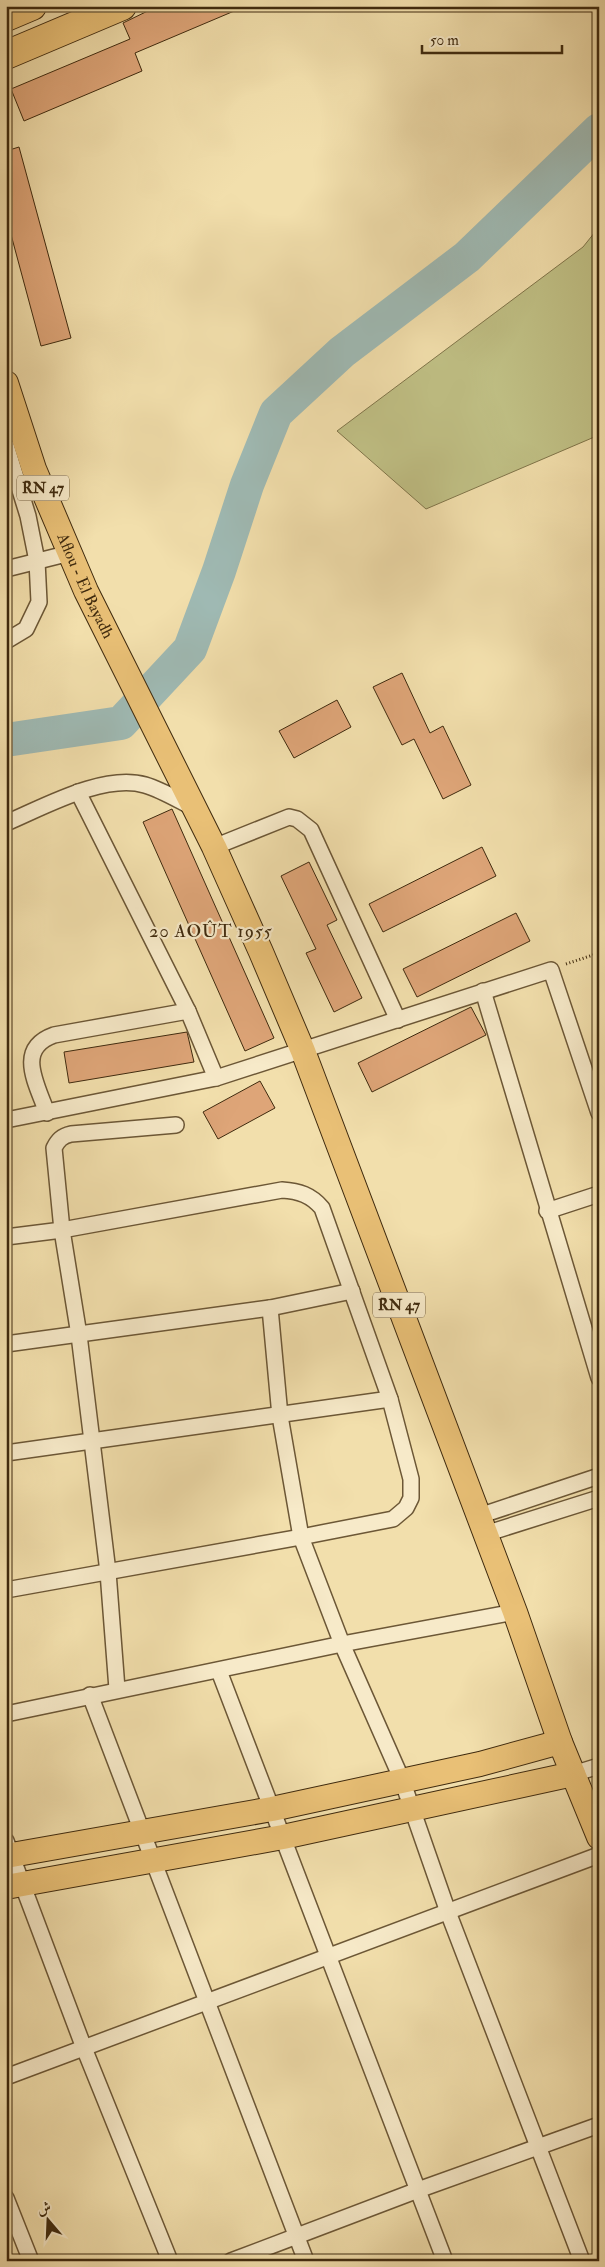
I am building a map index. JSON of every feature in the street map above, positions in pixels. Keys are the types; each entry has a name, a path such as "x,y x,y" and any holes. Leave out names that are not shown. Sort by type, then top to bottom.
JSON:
{"highway":[{"path":"6,18 32,6"},
{"path":"6,55 122,6"}],"main road":[{"name":"Aflou - El Bayadh","path":"6,383 12,448 70,553 86,591 195,809"},
{"name":"RN 47","path":"195,809 262,952 303,1051 515,1612 560,1742 599,1837"},
{"path":"8,1851 143,1832 272,1809 489,1761 560,1742"},
{"path":"14,1885 283,1837 574,1774"}],"street":[{"path":"6,642 26,629 33,618 39,602 37,561 12,448"},
{"path":"6,568 70,553"},
{"path":"6,823 78,792 117,782 145,785 195,809"},
{"path":"78,792 188,1011 216,1078"},
{"path":"214,848 289,817 296,819 311,830 398,1020"},
{"path":"6,1120 216,1078 552,970 598,1106"},
{"path":"483,991 547,1211 599,1378"},
{"path":"47,1113 33,1072 31,1057 37,1045 43,1039 54,1035 188,1011"},
{"path":"117,1689 108,1572 79,1335 62,1230 54,1155 57,1141 71,1134 176,1125"},
{"path":"6,1237 62,1230 282,1190 299,1191 322,1208 390,1399 411,1479 411,1498 406,1508 393,1518 301,1537 6,1590"},
{"path":"547,1211 599,1194"},
{"path":"6,1344 270,1308 352,1292"},
{"path":"270,1308 280,1416 301,1537 342,1644 402,1780 448,1912 537,2148 582,2261"},
{"path":"6,1453 280,1416 390,1399"},
{"path":"482,1525 599,1476"},
{"path":"482,1525 599,1498"},
{"path":"6,1714 117,1689 219,1671 342,1644 515,1612"},
{"path":"219,1671 445,2261"},
{"path":"90,1695 306,2261"},
{"path":"574,1774 599,1766"},
{"path":"8,1851 14,1885 84,2048 170,2261"},
{"path":"6,2078 599,1855"},
{"path":"231,2261 418,2190 599,2125"},
{"path":"6,2198 30,2261"}],"path":[{"path":"552,970 599,953"}],"green space":[{"path":"599,227 599,435 426,509 337,431 583,247"}],"building":[{"path":"158,6 246,6 135,53 142,71 24,121 11,89 130,39 123,23"},
{"path":"19,147 71,338 41,346 6,216 6,151"},
{"path":"402,673 430,733 443,726 471,785 443,799 414,739 402,745 373,687"},
{"path":"337,700 351,727 294,758 279,731"},
{"path":"172,809 274,1038 245,1051 143,822"},
{"path":"482,847 496,876 383,932 369,904"},
{"path":"309,862 337,920 327,925 362,998 334,1012 306,953 316,949 281,876"},
{"path":"516,913 530,941 417,997 403,969"},
{"path":"471,1007 486,1035 372,1092 358,1063"},
{"path":"187,1032 194,1062 69,1083 64,1052"},
{"path":"260,1081 275,1108 218,1139 203,1112"}],"waterway":[{"path":"6,740 121,723 190,649 219,571 247,485 276,413 342,352 467,257 599,130"}],"district":[{"name":"20 AOÛT 1955","path":"211,931"}]}
